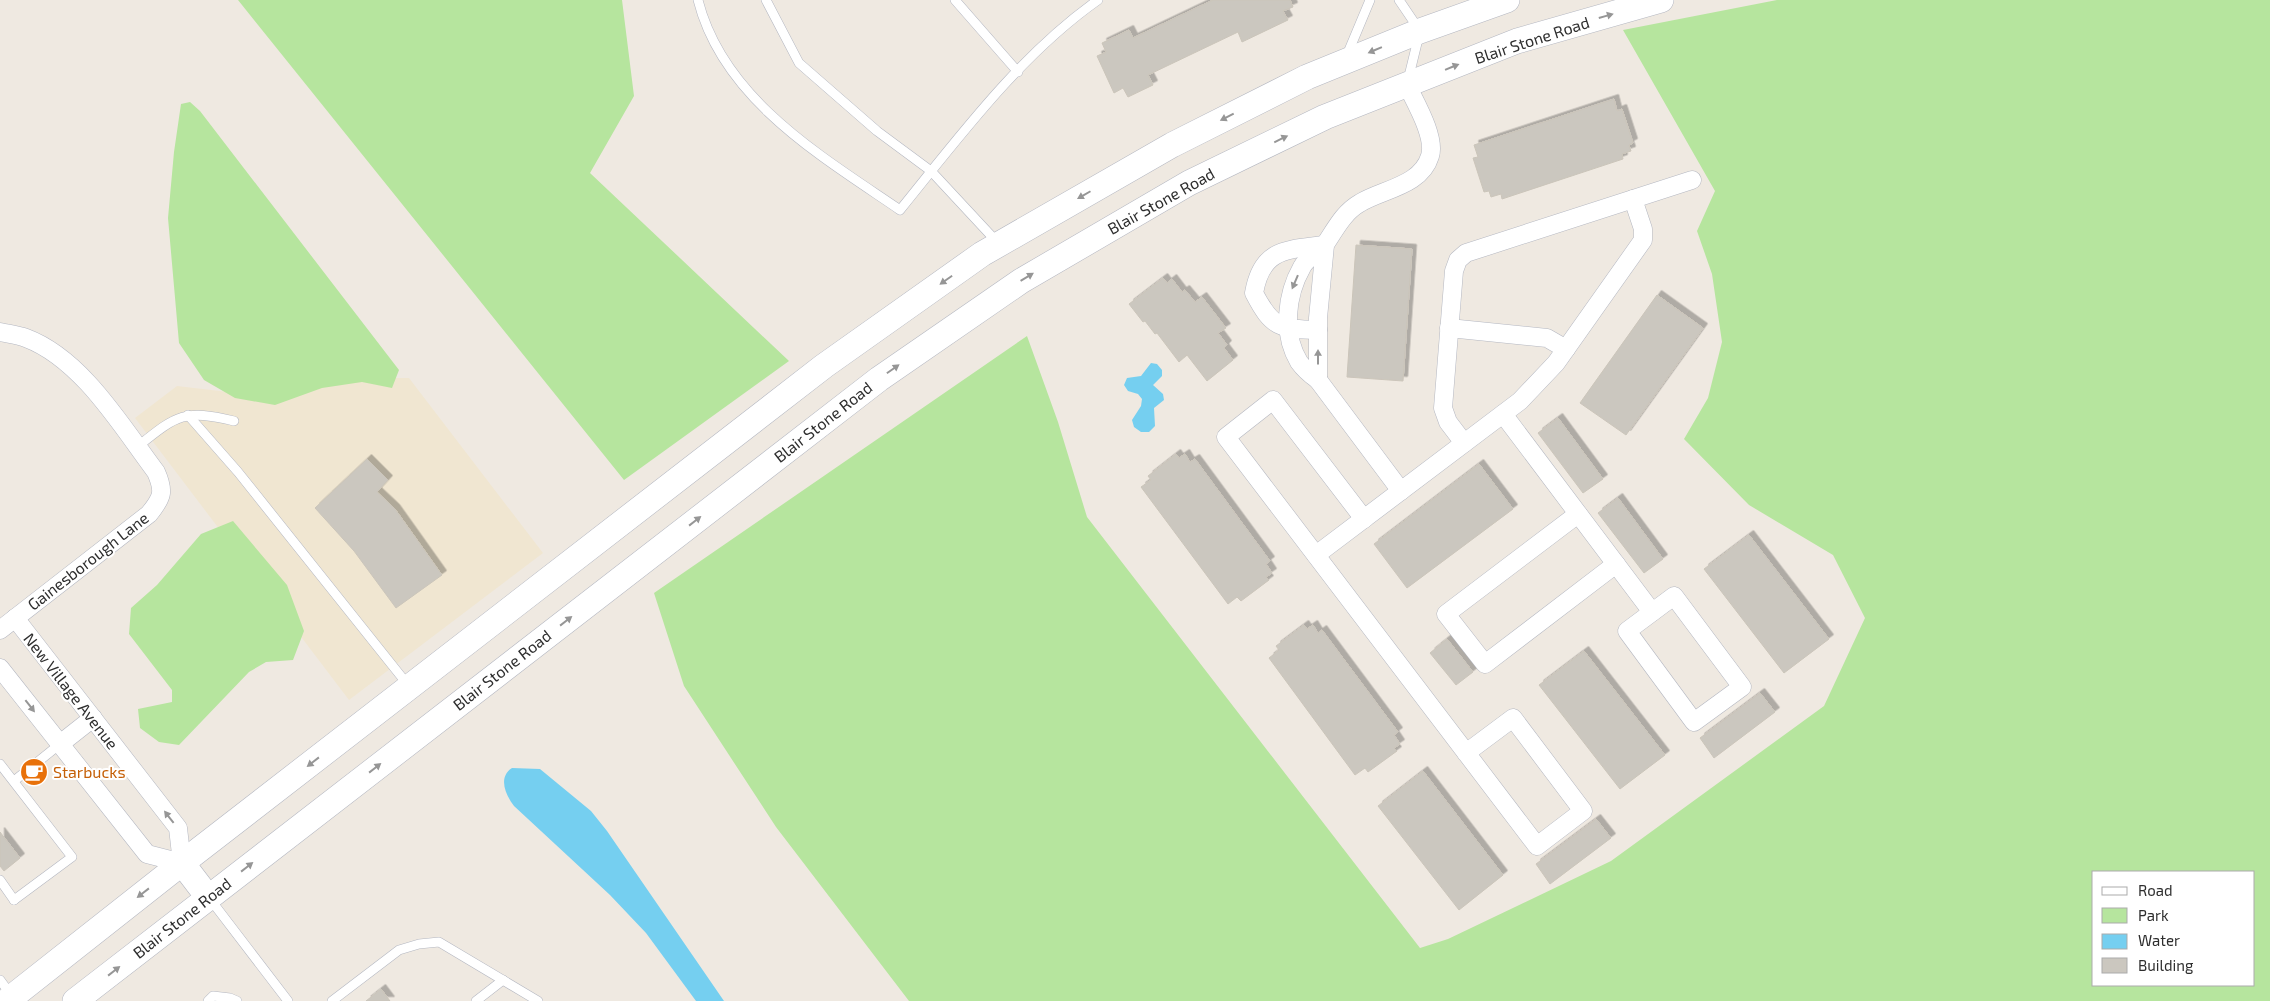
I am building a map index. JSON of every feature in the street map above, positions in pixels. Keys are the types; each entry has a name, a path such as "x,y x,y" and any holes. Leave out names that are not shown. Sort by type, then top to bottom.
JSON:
{"main road":[{"path":"7,993 182,863 824,366 999,244 1172,145 1307,77 1420,31 1507,0"},
{"name":"Blair Stone Road","path":"76,1001 879,379 1021,281 1189,183 1325,117 1517,41 1661,0"},
{"path":"182,863 208,897"}],"street":[{"path":"1401,491 1318,380 1298,360 1289,330 1288,313 1292,291 1302,265 1325,245 1348,212 1360,203 1412,179 1422,170 1430,157 1432,147 1428,132 1407,85"},
{"path":"1464,443 1448,422 1443,408 1454,271 1458,260 1466,253 1692,180"},
{"path":"1316,555 1520,401 1566,349 1643,240 1643,229 1633,200"},
{"path":"1318,330 1289,330 1274,323 1261,307 1254,293 1257,277 1263,265 1274,254 1286,250 1325,245"},
{"path":"1318,380 1318,330 1325,245"},
{"path":"1450,328 1547,338 1566,349"},
{"path":"0,332 26,338 54,353 89,384 137,447"},
{"path":"1364,519 1273,400 1226,436 1466,753 1537,846 1584,811 1513,718 1466,753"},
{"path":"1503,414 1652,612"},
{"name":"Gainesborough Lane","path":"0,630 149,514 161,499 162,484 156,472 137,447"},
{"path":"1578,514 1446,614 1485,664 1616,564"},
{"path":"1674,596 1742,687 1694,722 1627,631 1652,612 1674,596"},
{"name":"New Village Avenue","path":"15,618 178,828 182,863"},
{"path":"0,668 147,854 182,863"},
{"path":"60,744 92,718"}],"lane":[{"path":"698,0 703,18 727,64 769,115 828,162 900,210 931,171 1018,72 1065,23 1098,0"},
{"path":"766,0 799,63 822,86 877,131 931,171 999,244"},
{"path":"955,0 1018,72"},
{"path":"1343,63 1370,0"},
{"path":"1399,0 1420,31 1407,85"},
{"path":"188,415 238,472 410,687"},
{"path":"137,447 171,420 188,415 208,415 234,421"},
{"path":"14,781 60,744"},
{"path":"0,764 72,857 14,900"},
{"path":"0,768 14,781"},
{"path":"0,880 14,900"},
{"path":"0,892 14,900"},
{"path":"208,897 288,1001"},
{"path":"332,1001 399,950 419,944 439,942 538,1001"},
{"path":"476,1001 503,980"},
{"path":"208,1001 213,996 230,998 237,1001"}],"shaded area":[{"path":"335,378 409,378 543,553 349,700 135,418 177,386 289,399"}],"green space":[{"path":"238,0 622,0 634,96 590,173 789,361 624,480"},
{"path":"1777,0 2270,0 2270,1001 909,1001 776,827 684,686 654,593 1027,336 1058,422 1087,517 1420,948 1448,939 1611,861 1824,706 1865,618 1833,555 1749,505 1684,439 1708,398 1722,342 1712,274 1697,231 1715,191 1623,30"},
{"path":"190,102 200,111 399,370 392,388 362,382 322,388 275,405 235,398 204,380 179,343 168,218 174,152 181,104"},
{"path":"233,521 287,585 304,631 293,660 266,662 249,672 179,745 159,742 140,728 138,709 172,702 172,690 129,634 131,608 157,585 201,534"}],"water":[{"path":"1151,363 1157,364 1162,370 1162,376 1153,385 1163,394 1164,400 1154,408 1155,426 1149,432 1141,432 1134,427 1132,420 1141,406 1142,399 1138,394 1128,391 1124,385 1127,378 1141,376"},
{"path":"512,768 540,769 591,811 607,831 724,1001 696,1001 646,933 610,895 514,806 504,786 505,776"}],"building":[{"path":"1213,0 1290,0 1293,7 1283,11 1288,20 1242,42 1238,32 1148,75 1153,85 1128,97 1123,88 1114,93 1097,56 1106,52 1102,43 1129,30 1133,38"},
{"path":"1614,99 1617,111 1622,109 1633,143 1629,145 1631,151 1622,154 1623,159 1502,199 1501,194 1491,197 1489,191 1484,192 1473,158 1478,157 1474,145"},
{"path":"1356,245 1412,249 1403,381 1347,377"},
{"path":"1163,278 1167,283 1172,279 1182,292 1185,290 1195,302 1202,297 1226,328 1218,333 1227,345 1224,348 1233,360 1207,381 1187,355 1179,362 1157,333 1155,334 1145,321 1143,322 1129,304"},
{"path":"1657,295 1703,328 1626,435 1580,403"},
{"path":"1558,418 1603,479 1583,493 1538,433"},
{"path":"1176,454 1179,458 1185,454 1190,462 1195,459 1270,561 1266,564 1272,573 1266,577 1269,580 1241,601 1237,597 1228,604 1141,487 1151,480 1148,476"},
{"path":"367,459 388,480 377,492 395,509 442,575 396,608 354,551 315,508"},
{"path":"1479,464 1513,509 1407,588 1374,544"},
{"path":"1618,498 1663,559 1644,573 1598,513"},
{"path":"1749,535 1829,639 1784,673 1704,569"},
{"path":"1304,625 1307,629 1313,625 1318,633 1322,630 1398,732 1394,735 1400,744 1394,748 1397,751 1368,772 1365,768 1355,775 1269,658 1279,650 1276,646"},
{"path":"1447,639 1473,672 1456,685 1430,653"},
{"path":"1584,651 1665,755 1620,789 1539,685"},
{"path":"1760,693 1775,712 1714,758 1700,738"},
{"path":"1423,771 1503,875 1459,910 1378,806"},
{"path":"1596,819 1611,838 1550,884 1536,864"},
{"path":"0,832 20,858 4,871 0,866"},
{"path":"381,989 390,1001 366,1001"}],"place":[{"name":"Starbucks","path":"34,772"}]}
